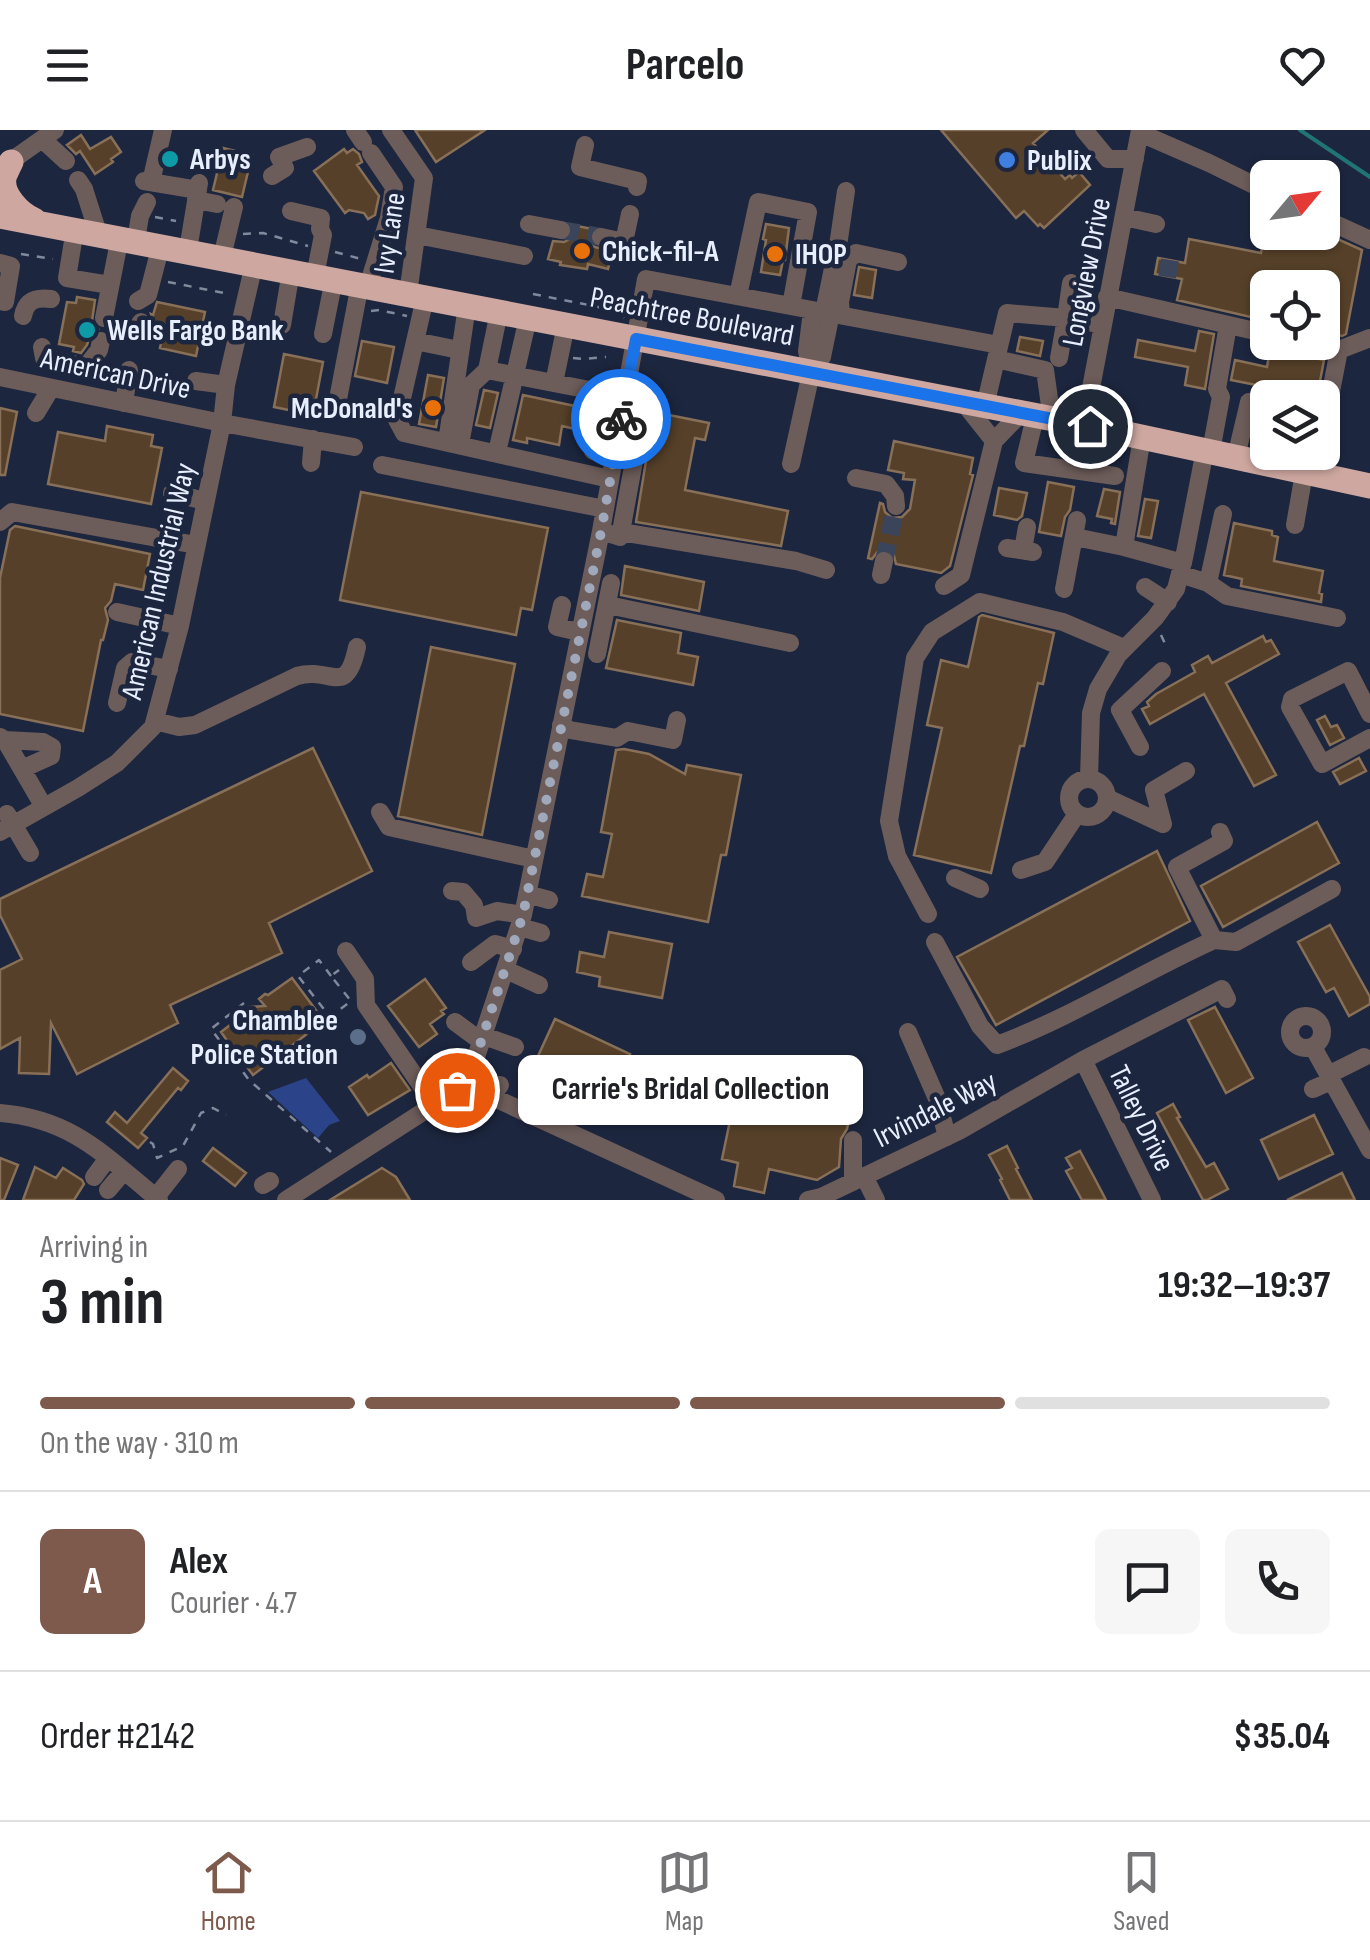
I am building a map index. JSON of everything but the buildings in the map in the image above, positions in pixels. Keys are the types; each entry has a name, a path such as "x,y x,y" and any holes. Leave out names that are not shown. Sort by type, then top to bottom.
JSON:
{"highway":[{"path":"5,166 5,188 14,203 26,216 43,224"},
{"name":"Peachtree Boulevard","path":"0,216 188,250 228,246 254,264 311,275 365,277 416,296 499,312 530,306 566,325 630,329 812,373 1370,486"}],"street":[{"path":"18,130 43,138 66,161"},
{"path":"162,130 148,181 197,191 225,206 228,246"},
{"name":"Ivy Lane","path":"391,130 424,178 416,296 398,420 404,433 452,440"},
{"path":"1084,130 1108,158 1135,158"},
{"path":"1140,132 1250,183"},
{"name":"Longview Drive","path":"1084,472 1096,364 1140,132"},
{"path":"5,166 43,138"},
{"path":"338,399 365,277 389,218 394,187 363,142"},
{"path":"585,145 580,167 638,181 637,187"},
{"path":"279,172 279,157 307,147"},
{"path":"85,185 118,237 144,308"},
{"path":"832,314 846,190"},
{"path":"188,250 197,191"},
{"path":"738,296 758,202 843,218"},
{"path":"23,316 30,300 40,298 148,209"},
{"path":"291,211 320,223 315,232 311,275 323,334"},
{"path":"791,306 808,212"},
{"path":"601,237 624,242 630,214"},
{"path":"1124,217 1156,224"},
{"path":"389,218 418,230 524,256"},
{"path":"529,224 561,230"},
{"path":"1340,226 1370,240"},
{"path":"104,318 118,237"},
{"path":"791,464 812,373 806,350 811,319 832,314 840,302 848,260 856,253 898,262"},
{"path":"0,263 11,266 5,302 0,301"},
{"name":"American Industrial Way","path":"7,824 44,808 117,763 153,727 180,626 222,424 226,385 254,264"},
{"path":"282,325 311,275"},
{"path":"286,1197 434,1104 469,1077 506,970 553,804 561,724 601,532 622,408 630,329 646,279 832,314 1052,364 1096,364"},
{"path":"58,280 110,284"},
{"path":"1072,284 1066,318 1024,463 1036,469 1115,476"},
{"path":"1107,298 1142,301 1250,330"},
{"path":"452,440 459,350 467,306"},
{"path":"496,452 530,306"},
{"path":"452,440 470,385 486,370 499,312"},
{"path":"944,586 961,575 994,441 974,404 997,352 1007,313 1103,325"},
{"path":"554,384 566,325"},
{"path":"1218,453 1221,397 1217,389 1228,325"},
{"path":"412,332 459,350"},
{"path":"1340,350 1370,338"},
{"path":"36,413 99,350 101,341"},
{"path":"42,348 44,358 79,366"},
{"path":"124,403 129,370"},
{"path":"486,370 604,393 594,451 634,461 620,537 601,532"},
{"name":"American Drive","path":"8,373 59,390 354,447"},
{"path":"196,381 226,385"},
{"path":"1089,778 1090,723 1105,674 1168,602 1218,453 1249,402"},
{"path":"602,404 622,408"},
{"path":"994,441 1036,417"},
{"path":"1124,547 1142,437"},
{"path":"311,462 313,440"},
{"path":"452,440 610,479"},
{"path":"382,465 583,514 605,509"},
{"path":"1295,525 1304,473"},
{"path":"856,478 886,484 895,496 896,506"},
{"path":"172,494 205,500"},
{"path":"0,522 12,512 196,544"},
{"path":"1208,583 1222,514"},
{"path":"1021,550 1027,527"},
{"path":"1064,590 1076,529 1182,569 1227,596 1337,618"},
{"path":"621,532 796,561 826,570"},
{"path":"597,654 611,583"},
{"path":"1145,587 1168,602"},
{"path":"928,914 896,856 889,822 915,658 932,632 980,602 1063,622 1087,638 1124,648"},
{"path":"608,604 790,642"},
{"path":"562,605 557,626 579,632"},
{"path":"117,612 180,626"},
{"path":"155,720 178,727 195,726 297,676 347,675 357,648"},
{"path":"117,703 125,668 132,662 169,669"},
{"path":"1120,710 1162,671"},
{"path":"1370,714 1348,671 1292,699 1290,707 1322,764 1370,738"},
{"path":"1095,698 1120,710 1140,747"},
{"path":"561,724 570,730 617,738 628,730 673,740 677,720"},
{"path":"2,739 44,808"},
{"path":"2,739 43,742 52,747 51,756 22,770"},
{"path":"1163,824 1154,790 1186,771"},
{"path":"1089,778 1102,784 1107,798 1104,809 1096,816 1086,817 1070,805 1069,794 1076,782 1089,778"},
{"path":"1107,798 1163,824"},
{"path":"380,812 388,828 542,848"},
{"path":"1021,870 1045,862 1078,814"},
{"path":"7,824 30,853"},
{"path":"1143,834 1163,824"},
{"path":"1214,940 1176,867 1183,857 1224,841 1220,832"},
{"path":"1045,862 1057,878"},
{"path":"955,878 980,889"},
{"path":"936,942 980,1026 997,1044 1030,1032 1214,940 1236,942 1332,888"},
{"path":"452,890 463,892 474,905 476,918 497,911 541,933"},
{"path":"527,894 549,900"},
{"path":"471,962 495,944 512,949"},
{"path":"349,956 365,979 366,1005 434,1104"},
{"path":"506,970 539,985"},
{"name":"Irvindale Way","path":"808,1200 948,1136 1083,1060 1222,990 1227,999"},
{"path":"455,1022 483,1039 515,1047"},
{"path":"908,1032 938,1101 948,1136"},
{"path":"1313,1047 1370,1150"},
{"path":"1313,1090 1364,1056"},
{"name":"Talley Drive","path":"1083,1060 1152,1200"},
{"path":"464,1084 495,1090 714,1199"},
{"path":"478,1114 495,1090"},
{"path":"0,1113 34,1118 108,1158 154,1198 178,1169"},
{"path":"853,1140 859,1179 876,1200"},
{"path":"108,1158 101,1183 124,1171"}],"path":[{"path":"148,209 186,223"},
{"path":"228,246 263,233 308,246"},
{"path":"324,249 365,277"},
{"path":"17,253 58,280"},
{"path":"144,308 238,296"},
{"path":"530,306 618,311 630,329"},
{"path":"368,317 370,312 380,310 406,315 412,332"},
{"path":"569,357 606,357"},
{"path":"1160,629 1168,648"},
{"path":"331,976 349,956"},
{"path":"319,960 331,976 351,1001 330,1017 298,976 319,960"},
{"path":"244,1003 211,1029 250,1080 331,1152"},
{"path":"150,1142 157,1158 183,1146 201,1112 214,1108 226,1116"}],"shaded area":[{"path":"306,1078 340,1121 329,1125 318,1138 268,1092"}],"waterway":[{"path":"1300,130 1370,177"}],"tunnel":[{"path":"561,230 601,237"},
{"path":"1167,277 1170,260"},
{"path":"884,561 896,506"}],"way so far":[{"path":"457,1090 469,1077 523,915 621,419"}],"place":[{"name":"Arbys","path":"170,159"},
{"name":"Publix","path":"1007,160"},
{"name":"Chick-fil-A","path":"582,251"},
{"name":"IHOP","path":"775,254"},
{"name":"Wells Fargo Bank","path":"87,330"},
{"name":"McDonald's","path":"433,408"},
{"name":"Chamblee Police Station","path":"358,1037"},
{"name":"Carrie's Bridal Collection","path":"457,1090"}],"route":[{"path":"621,419 636,339 1090,426"}]}
